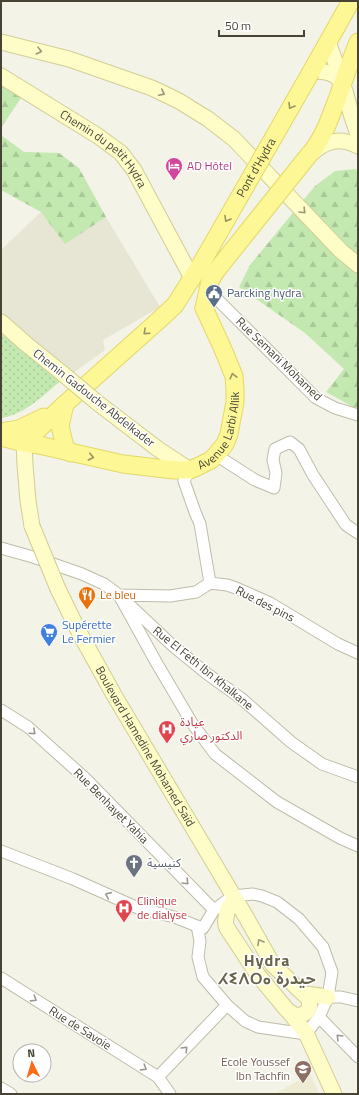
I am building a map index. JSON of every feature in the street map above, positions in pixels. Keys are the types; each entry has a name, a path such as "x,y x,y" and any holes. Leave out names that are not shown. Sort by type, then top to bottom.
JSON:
{"main road":[{"name":"Pont d'Hydra","path":"65,404 175,305 201,264 351,1"},
{"path":"175,305 192,305 204,308 210,281 216,271 320,141 358,42"},
{"name":"Avenue Larbi Allik","path":"1,437 123,464 174,470 190,470 199,466 216,455 225,444 229,434 235,402 234,376 204,308"},
{"path":"1,432 19,429 43,418 65,404"},
{"path":"32,444 65,404"},
{"path":"65,404 60,426 65,447 71,453"}],"street":[{"path":"1,42 69,59 152,88 179,101 234,139 341,251 358,265"},
{"path":"328,42 343,84 358,134"},
{"path":"311,72 329,73 340,80 343,84"},
{"name":"Chemin du petit Hydra","path":"1,76 98,136 121,153 134,170 192,278"},
{"path":"310,154 319,146 338,140 348,141 358,146"},
{"path":"177,249 201,264"},
{"name":"Rue Semani Mohamed","path":"208,290 316,398 335,408 358,415"},
{"name":"Chemin Gadouche Abdelkader","path":"1,322 99,404 158,449 190,470"},
{"path":"216,455 255,480 274,488 276,473 273,460 275,449 290,442 299,449 313,475 346,525 358,533"},
{"name":"Boulevard Hamedine Mohamed Saïd","path":"32,444 24,465 32,526 58,589 79,632 234,898 246,916 272,965 309,1003"},
{"path":"119,594 170,596 196,592 210,583 200,524 184,481 190,470"},
{"name":"Rue El Feth Ibn Khalkane","path":"1,548 82,574 104,584 119,594 173,646 206,673 242,699 291,742 322,764 358,777"},
{"name":"Rue des pins","path":"210,583 227,586 270,603 338,644 358,653"},
{"path":"119,594 156,662 192,723 215,754 277,802 340,838 358,846"},
{"name":"Rue Benhayet Yahia","path":"1,710 28,727 86,779 223,919"},
{"path":"1,851 73,879 138,908 174,917 203,928 223,919 228,906 234,898 253,894 277,902 299,919 323,947 332,972 328,997"},
{"path":"223,919 237,933 244,931 246,928 246,916"},
{"path":"223,919 258,975 306,1034 334,1094"},
{"path":"197,926 200,941 198,957 203,977 227,1005 245,1021 258,1027 306,1034"},
{"name":"Rue de Savoie","path":"1,978 158,1077"},
{"path":"309,1003 306,1013 302,1015 294,1015 289,1012 286,1002 290,995 294,992 309,1003 358,1057"},
{"path":"309,1003 328,997"},
{"path":"309,1003 328,997 341,997 358,1001"},
{"path":"306,1034 309,1003"},
{"path":"170,1094 158,1077 227,1005"},
{"path":"1,1088 10,1094"}],"shaded area":[{"path":"41,212 65,243 106,217 160,307 103,340 105,350 69,376 1,313 1,250"},
{"name":"Ecole Youssef Ibn Tachfin","path":"310,1074 319,1094 275,1094"}],"green space":[{"path":"1,83 23,95 1,128"},
{"path":"1,135 24,152 59,153 79,168 106,217 65,244 41,212 1,190"},
{"path":"356,169 358,173 358,408 353,407 326,392 344,369 305,333 239,287 250,265 315,186 335,171"},
{"path":"1,334 62,380 18,413 1,418"}],"place":[{"name":"AD Hôtel","path":"174,181"},
{"name":"Parcking hydra","path":"214,308"},
{"name":"Le bleu","path":"87,610"},
{"name":"Supérette Le Fermier","path":"49,647"},
{"name":"عيادة الدكتور صاري","path":"167,744"},
{"name":"كنيسية","path":"134,878"},
{"name":"Clinique de dialyse","path":"124,923"},
{"name":"Ecole Youssef Ibn Tachfin","path":"303,1084"}],"district":[{"name":"Hydra ⵃⵉⴷⵔⴰ حيدرة","path":"267,969"}]}
